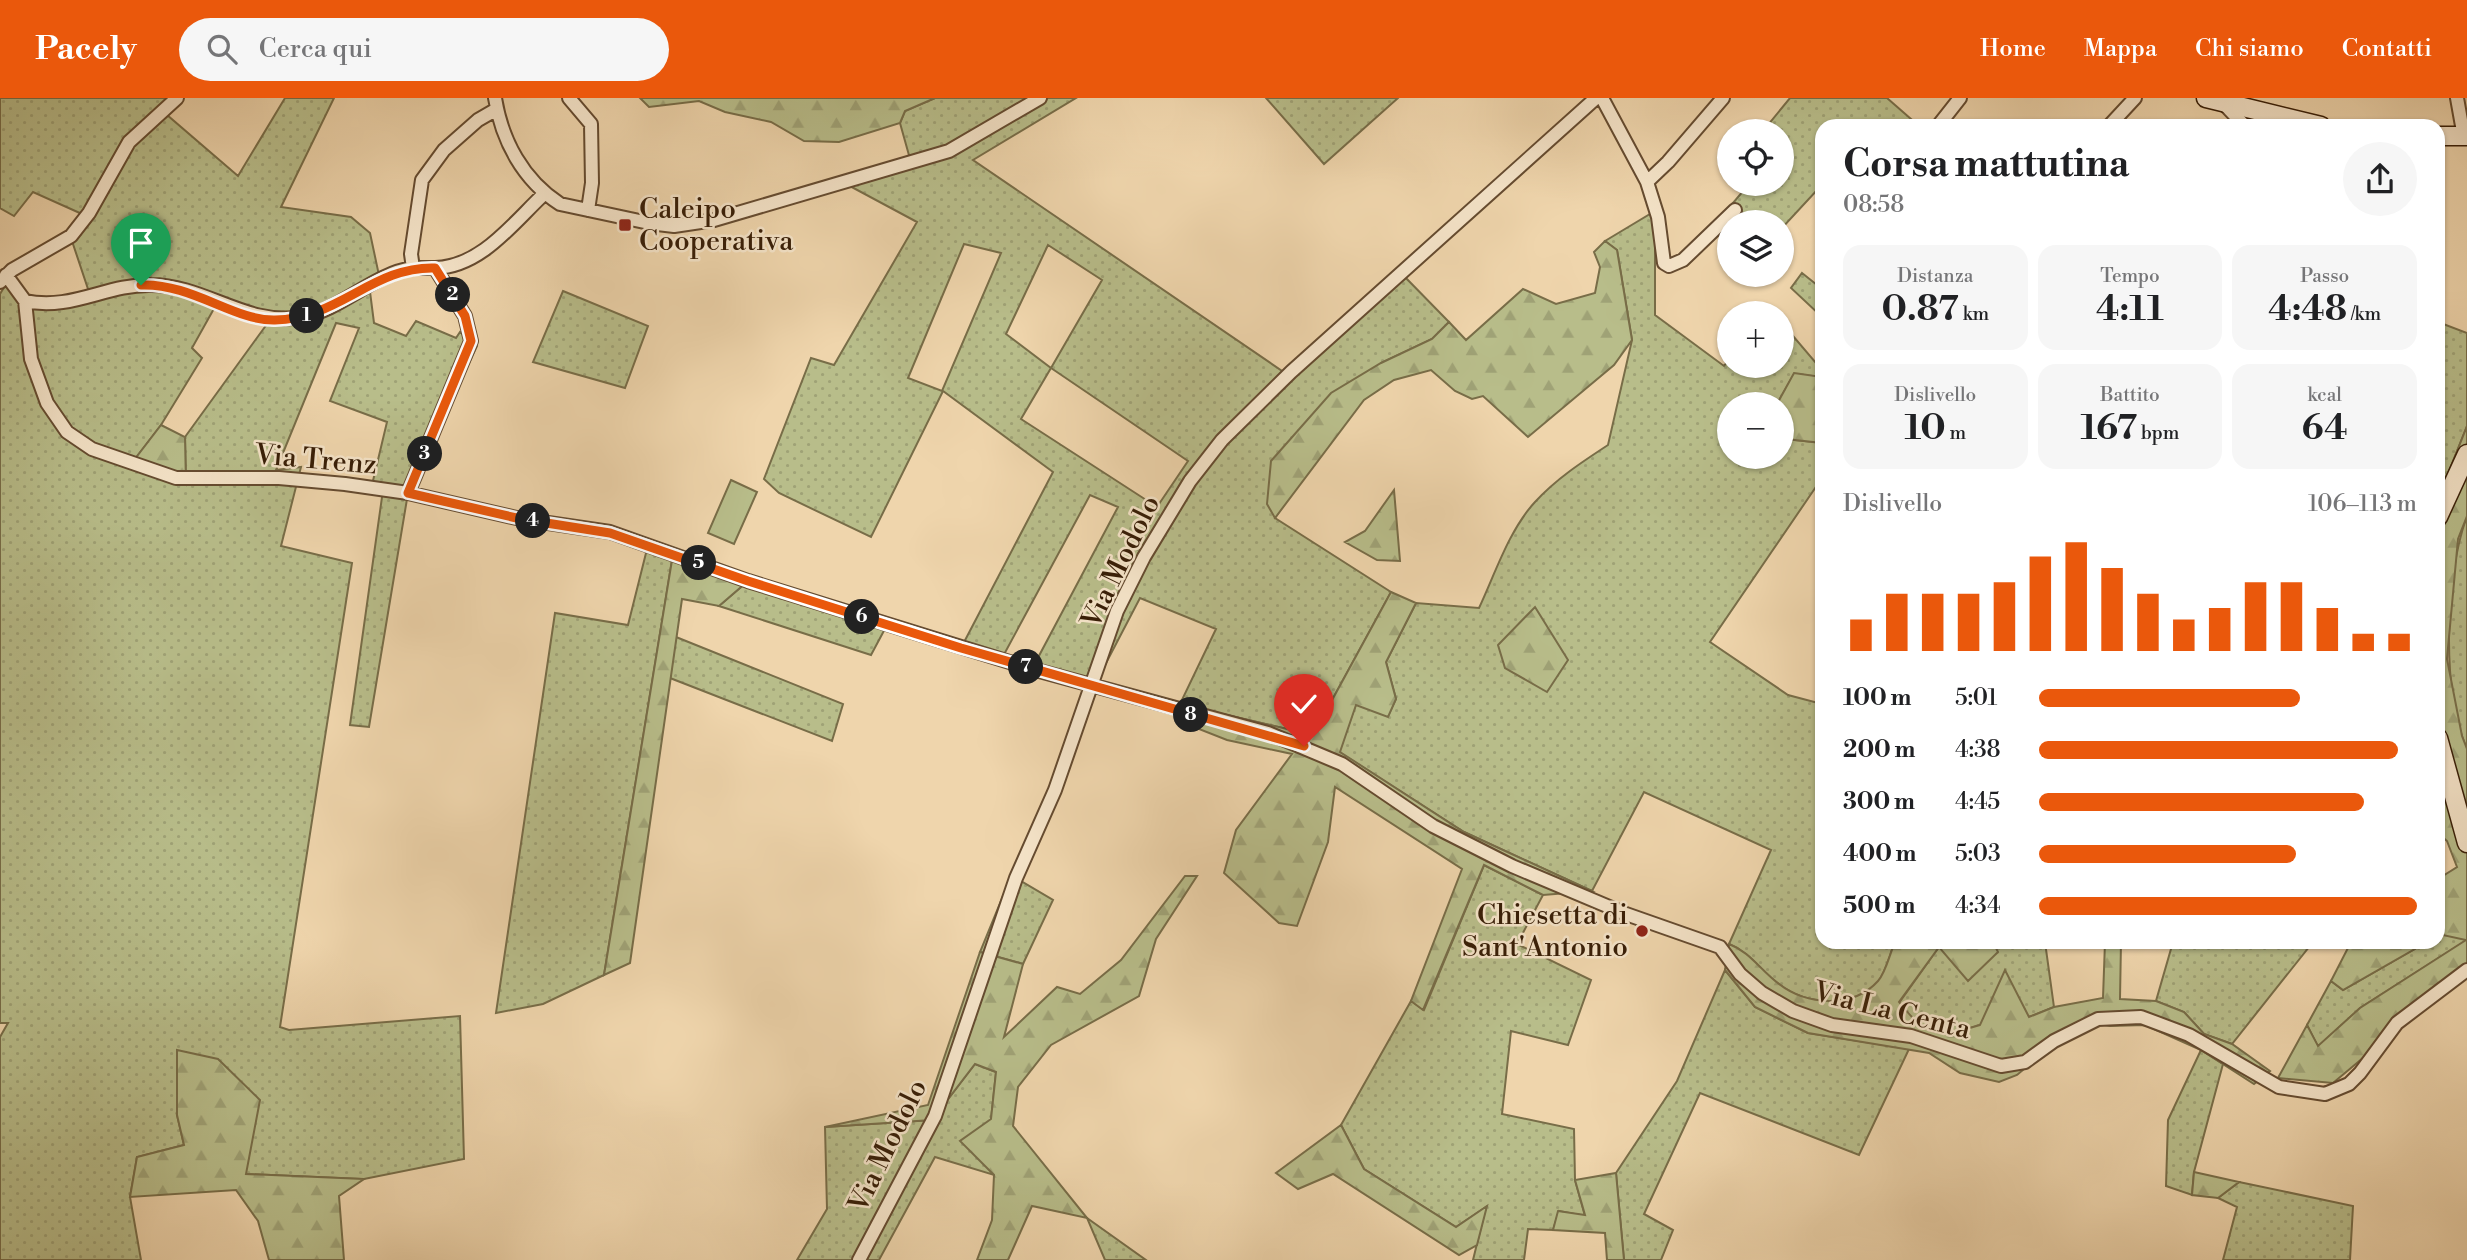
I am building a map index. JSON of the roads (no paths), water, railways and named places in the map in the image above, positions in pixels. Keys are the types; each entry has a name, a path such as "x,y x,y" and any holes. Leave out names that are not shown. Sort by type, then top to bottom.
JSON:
{"street":[{"path":"177,98 128,142 89,213 71,236 3,279 25,301 58,305 152,285 183,290 264,319 283,320 326,310 380,280 414,268 460,264 477,256 544,194"},
{"path":"569,98 591,124 592,183 587,210"},
{"path":"414,268 411,254 422,180 444,150 496,104 505,141 544,194 560,204 674,226 714,220 949,151 1040,98"},
{"name":"Via Modolo","path":"859,1260 935,1116 1016,878 1055,790 1093,688 1117,611 1144,556 1190,481 1222,440 1340,327 1595,98"},
{"path":"1602,98 1647,182 1658,217 1661,256 1666,265 1683,260 1717,227"},
{"path":"1647,182 1668,162 1723,98"},
{"path":"1944,119 1960,98"},
{"path":"2116,119 2135,98"},
{"path":"2206,98 2290,119"},
{"path":"2445,136 2465,137 2457,98"},
{"path":"2225,104 2239,119"},
{"path":"408,493 471,341 465,316 435,268"},
{"name":"Via Trenz","path":"25,301 29,345 42,393 58,422 74,438 92,449 176,478 279,478 408,493 521,519 610,533 748,581 1093,688"},
{"path":"2445,502 2467,454"},
{"name":"Via La Centa","path":"1093,688 1268,733 1342,764 1433,826 1513,866 1626,914 1720,947 1740,974 1793,1011 1832,1025 1911,1036 2001,1066 2025,1062 2054,1041 2098,1019 2141,1017 2189,1035 2279,1087 2325,1094 2342,1087 2361,1073 2398,1023 2467,970"},
{"path":"2445,763 2467,843"}],"place":[{"name":"Caleipo Cooperativa","path":"625,225"},
{"name":"Chiesetta di Sant'Antonio","path":"1642,931"}]}
